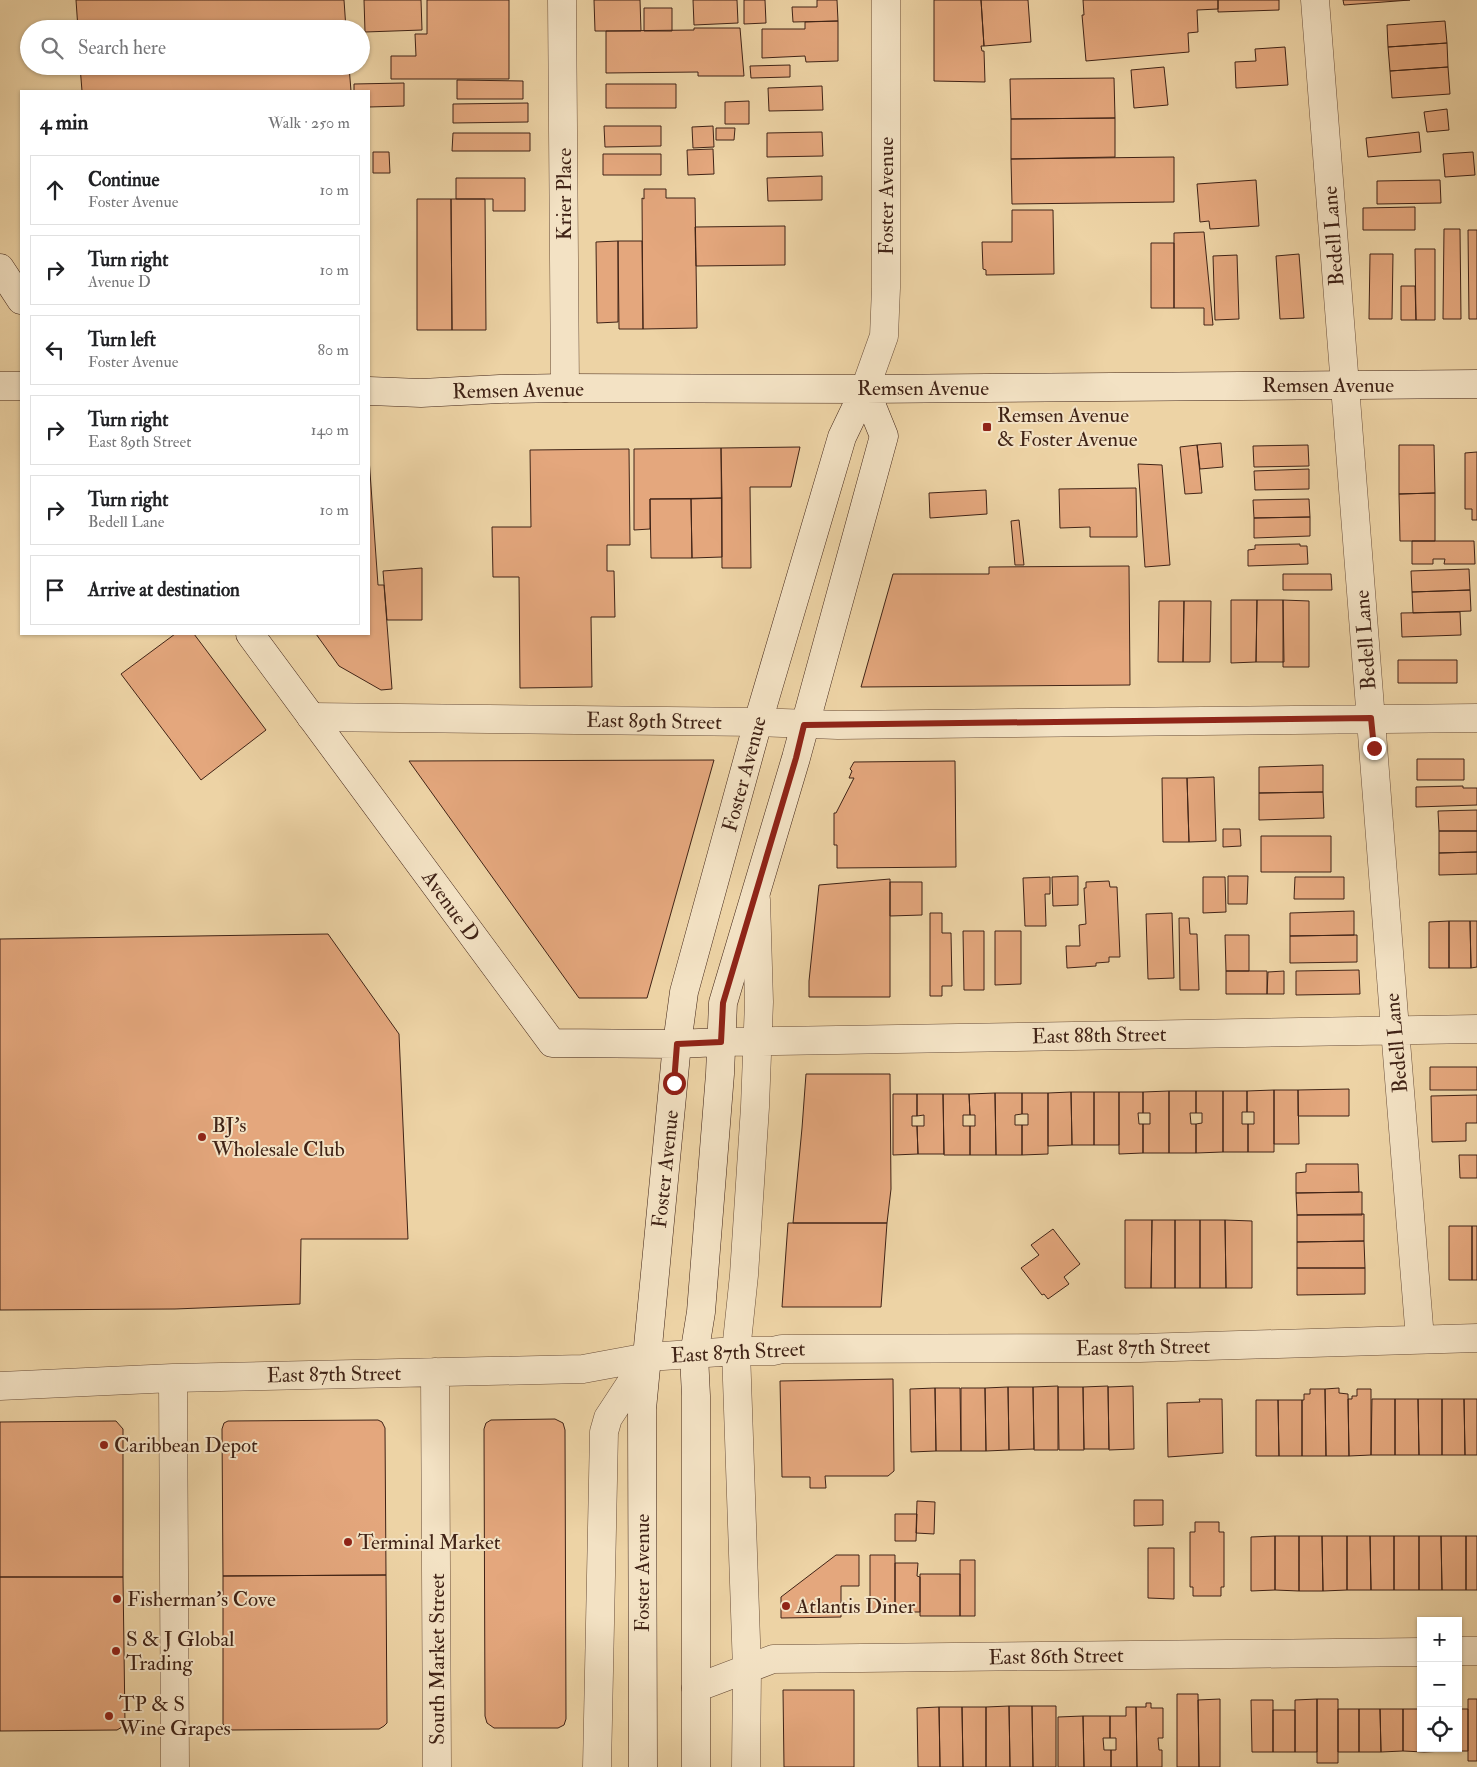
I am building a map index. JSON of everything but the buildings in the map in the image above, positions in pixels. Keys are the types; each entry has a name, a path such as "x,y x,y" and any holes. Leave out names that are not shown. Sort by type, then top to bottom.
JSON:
{"street":[{"name":"Krier Place","path":"562,0 565,388"},
{"name":"Foster Avenue","path":"643,1767 642,1409 648,1357 650,1310 684,992 758,722 842,437 865,389 884,336 886,288 886,0"},
{"name":"Bedell Lane","path":"1315,0 1420,1339"},
{"path":"0,268 20,298"},
{"name":"Remsen Avenue","path":"370,391 421,393 565,388 865,389 1477,384"},
{"path":"0,386 20,386"},
{"name":"Foster Avenue","path":"696,1767 696,1396 694,1355 702,1302 723,1003 796,758 884,436 865,389"},
{"name":"Avenue D","path":"251,635 552,1043 677,1044 721,1042"},
{"name":"East 89th Street","path":"311,717 758,722 804,725 1477,718"},
{"path":"746,1767 747,1669 736,1351 745,1265 758,1041 755,891"},
{"name":"East 88th Street","path":"721,1042 1477,1029"},
{"name":"East 87th Street","path":"0,1386 173,1378 582,1369 648,1357 792,1349 1140,1348 1477,1338"},
{"path":"597,1767 604,1432 608,1418 648,1357"},
{"name":"South Market Street","path":"435,1372 437,1767"},
{"path":"173,1378 175,1767"},
{"path":"1462,1651 1477,1651"},
{"name":"East 86th Street","path":"696,1688 773,1659 1417,1652"}],"place":[{"name":"Remsen Avenue & Foster Avenue","path":"987,427"},
{"name":"BJ's Wholesale Club","path":"202,1137"},
{"name":"Caribbean Depot","path":"104,1445"},
{"name":"Terminal Market","path":"348,1542"},
{"name":"Fisherman's Cove","path":"117,1599"},
{"name":"Atlantis Diner","path":"786,1606"},
{"name":"S & J Global Trading","path":"116,1651"},
{"name":"TP & S Wine Grapes","path":"109,1716"}],"route":[{"path":"674,1083 677,1044 721,1042 723,1003 796,758 804,725 1371,718 1374,748"}]}
